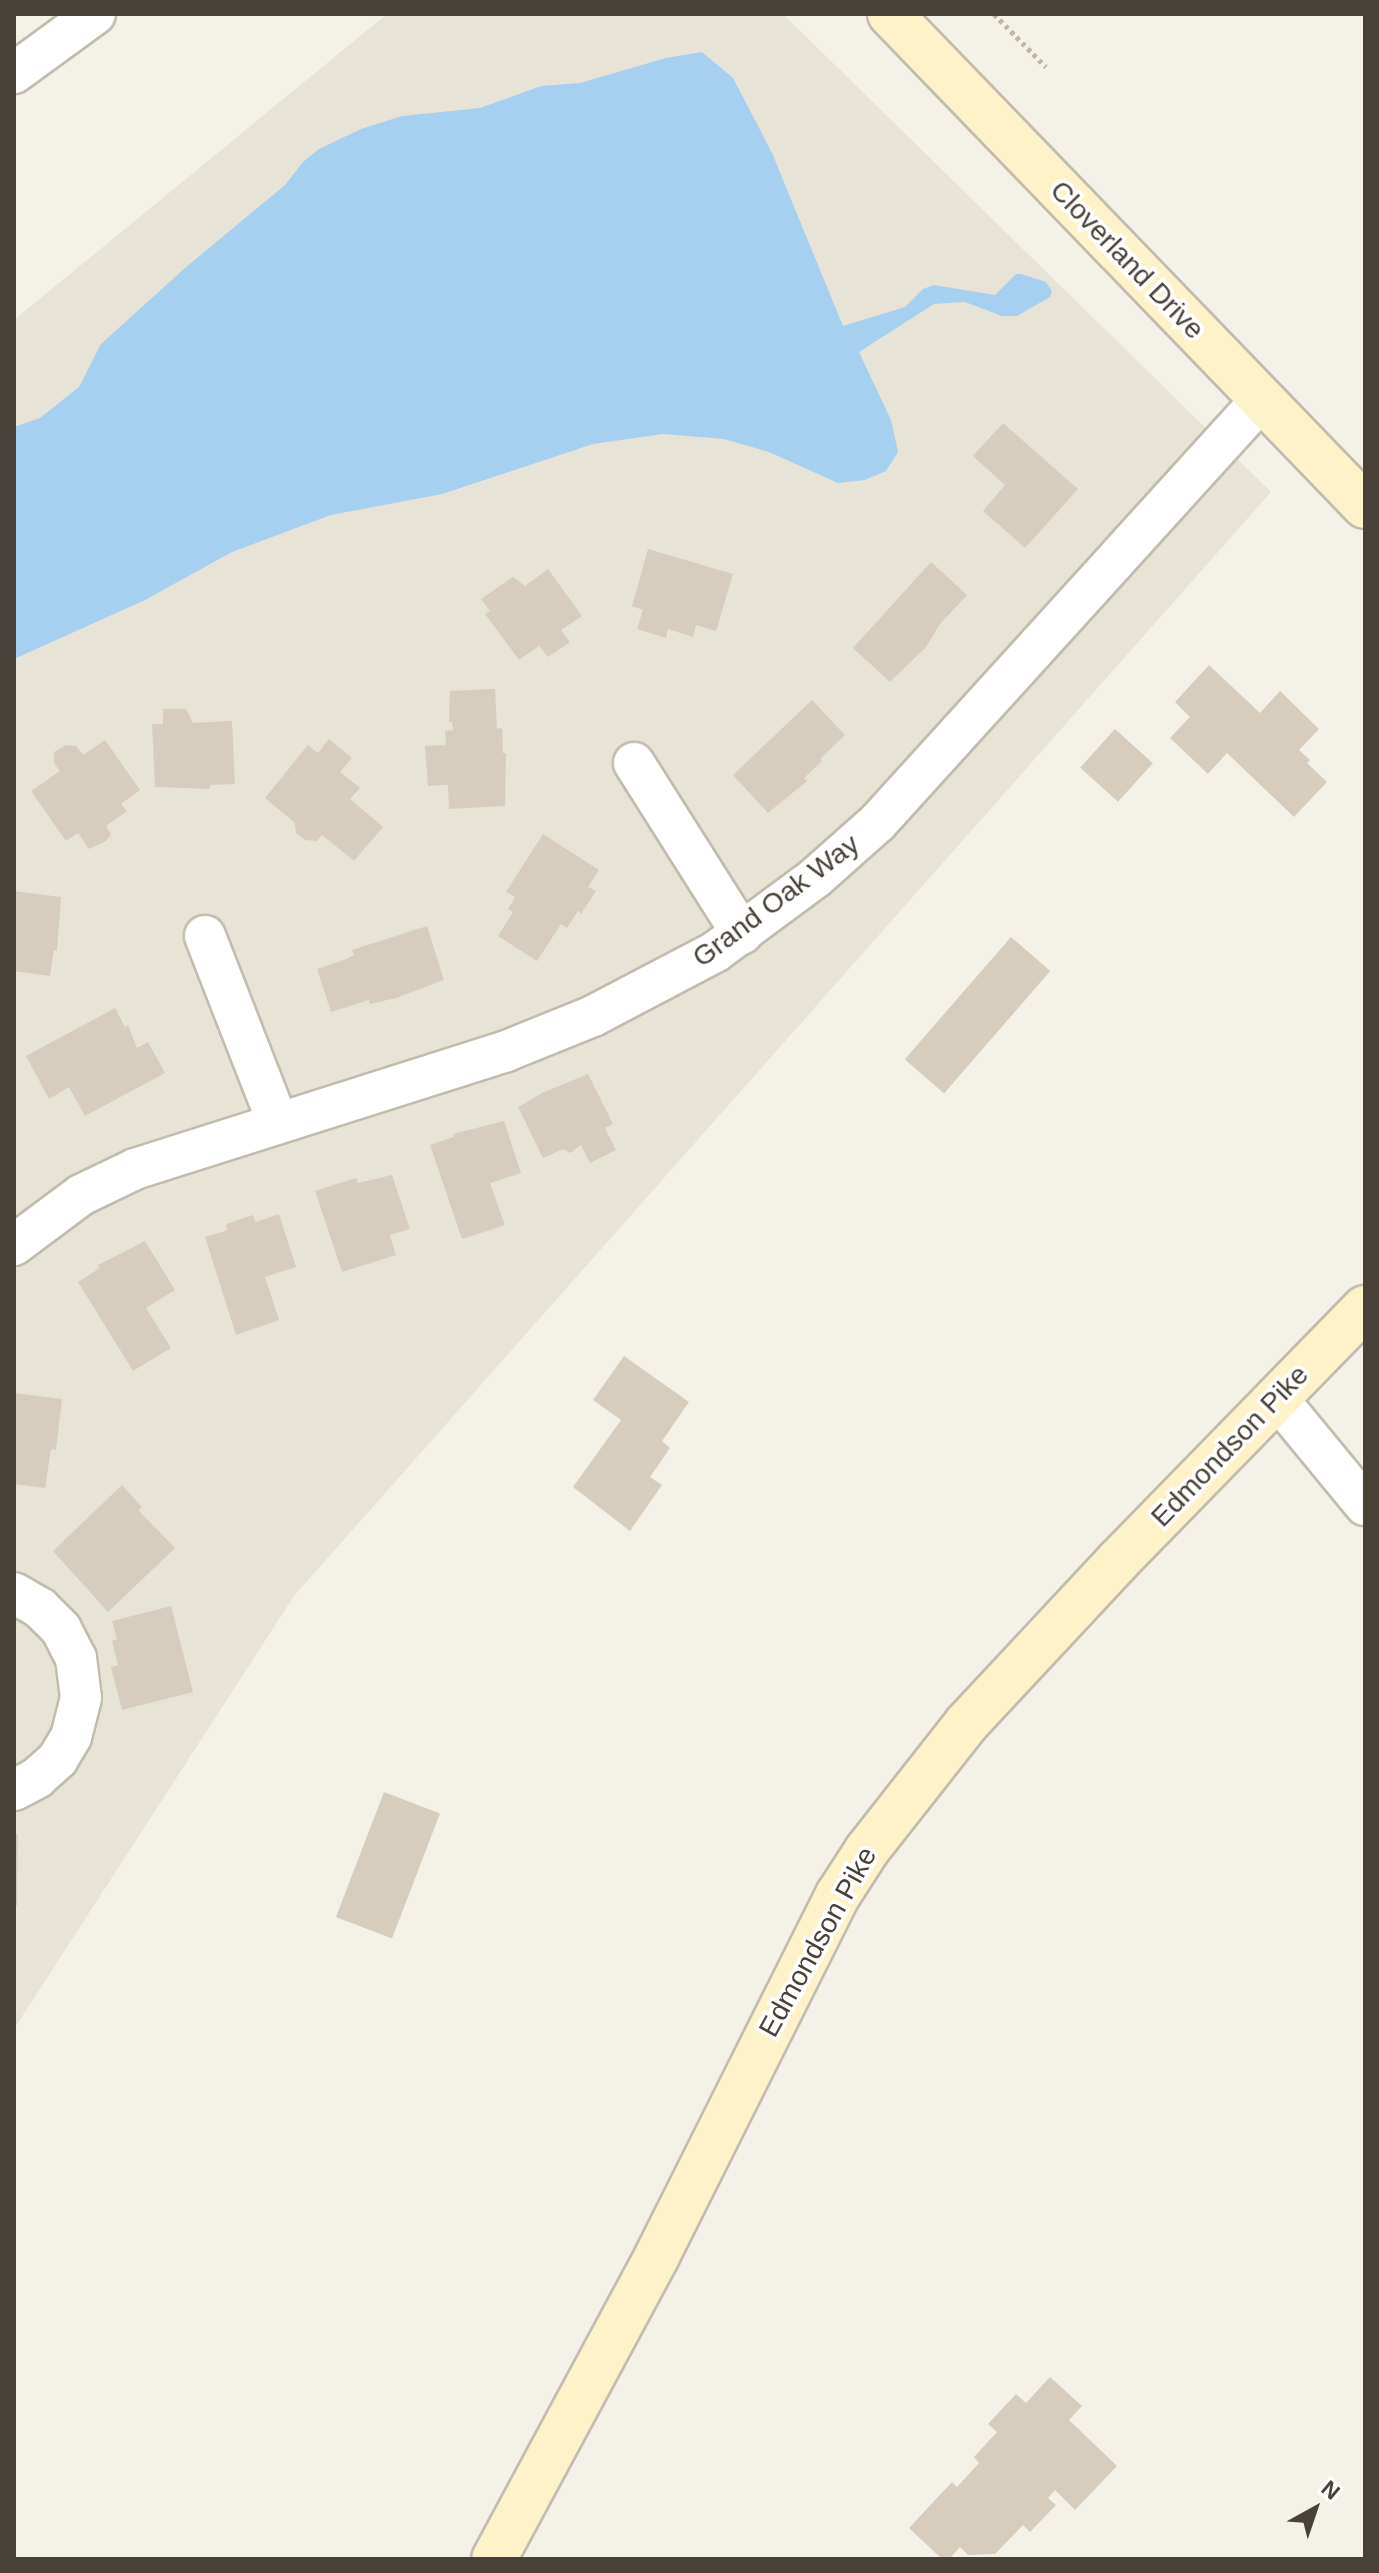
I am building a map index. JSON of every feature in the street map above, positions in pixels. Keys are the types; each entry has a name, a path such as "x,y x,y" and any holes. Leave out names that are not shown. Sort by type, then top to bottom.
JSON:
{"main road":[{"name":"Cloverland Drive","path":"890,14 1365,506"},
{"name":"Edmondson Pike","path":"494,2559 657,2256 838,1895 867,1850 967,1723 1276,1397 1365,1308"}],"street":[{"path":"14,73 95,14"},
{"name":"Grand Oak Way","path":"14,1245 67,1203 106,1182 151,1163 476,1062 576,1023 673,976 742,934 815,878 878,822 1262,399"},
{"path":"634,763 742,934"},
{"path":"205,936 278,1123"},
{"path":"1276,1397 1365,1505"},
{"path":"14,1593 40,1608 61,1629 76,1658 81,1698 71,1737 58,1759 37,1778 14,1790"}],"path":[{"path":"994,14 1046,67"}],"shaded area":[{"path":"387,14 783,14 1271,492 294,1596 14,2029 14,320"}],"water":[{"path":"702,52 733,78 772,153 843,326 905,307 923,289 934,285 995,295 1016,274 1021,274 1046,282 1052,291 1050,297 1017,316 1002,316 965,302 934,304 859,352 891,420 898,452 886,471 865,480 838,483 769,452 724,439 663,434 593,444 442,494 331,515 232,552 145,600 14,659 14,427 40,418 79,387 101,344 185,268 285,185 303,162 319,149 361,129 402,116 480,108 541,86 580,83 666,58"}],"building":[{"path":"1003,423 1078,489 1025,548 983,511 1005,485 973,456"},
{"path":"648,549 733,574 716,631 696,625 693,637 668,629 666,638 637,629 643,610 632,606"},
{"path":"931,562 967,595 940,624 926,647 890,682 853,648"},
{"path":"548,569 582,616 561,630 570,642 548,657 539,646 519,660 485,614 490,611 481,599 513,577 525,586"},
{"path":"1209,665 1260,713 1280,691 1319,729 1299,750 1310,760 1307,763 1327,782 1294,817 1227,753 1208,774 1170,738 1190,717 1175,702"},
{"path":"495,689 497,729 502,728 503,753 506,753 505,806 449,809 448,785 428,786 425,746 446,745 445,731 453,730 452,722 449,722 450,691"},
{"path":"812,700 845,735 804,778 807,781 768,813 733,775"},
{"path":"163,709 186,709 193,723 232,721 235,784 210,785 210,789 155,787 152,724 163,724"},
{"path":"1115,729 1153,763 1118,802 1080,768"},
{"path":"329,739 352,758 340,772 360,788 350,799 383,827 354,861 322,835 317,841 305,840 296,833 295,823 265,798 308,745 318,753"},
{"path":"105,740 140,790 121,804 127,811 106,826 111,834 106,841 89,849 78,833 66,841 31,791 60,771 54,763 54,752 66,745 76,746 83,755"},
{"path":"543,834 599,870 588,887 596,891 581,914 578,911 567,928 561,924 537,961 498,936 513,912 508,909 515,897 506,892"},
{"path":"14,891 61,897 57,951 54,950 50,976 14,971"},
{"path":"427,926 444,980 396,998 370,1004 369,1000 331,1012 317,969 354,955 352,950"},
{"path":"1011,937 1050,971 944,1093 905,1059"},
{"path":"115,1008 125,1027 128,1025 137,1048 148,1042 165,1073 85,1116 69,1087 49,1099 26,1056"},
{"path":"588,1074 613,1124 605,1128 616,1150 590,1163 581,1145 570,1153 563,1149 543,1158 518,1107 542,1093"},
{"path":"504,1121 521,1173 490,1183 505,1225 462,1239 430,1145 454,1137 453,1134"},
{"path":"392,1175 410,1229 390,1235 396,1255 342,1272 315,1191 356,1178 358,1183"},
{"path":"279,1214 296,1267 265,1277 279,1320 236,1335 205,1237 228,1230 226,1224 253,1215 256,1222"},
{"path":"145,1241 175,1290 146,1308 171,1348 133,1371 78,1282 100,1268 98,1265"},
{"path":"624,1356 689,1402 662,1441 670,1448 650,1477 662,1485 630,1531 573,1487 621,1420 593,1400"},
{"path":"14,1393 62,1399 56,1450 51,1449 45,1488 14,1484"},
{"path":"122,1485 142,1507 138,1510 175,1548 108,1612 53,1551"},
{"path":"171,1606 193,1692 122,1710 111,1667 118,1665 112,1641 117,1639 112,1621"},
{"path":"384,1792 440,1814 392,1939 336,1917"},
{"path":"14,1834 18,1834 17,1906 14,1906"},
{"path":"1050,2377 1082,2406 1069,2420 1117,2466 1075,2510 1055,2490 1048,2498 1056,2505 1030,2532 1023,2525 995,2554 968,2555 960,2547 949,2559 942,2559 909,2528 952,2482 957,2487 979,2463 974,2457 997,2432 988,2424 1016,2394 1026,2403"}]}
